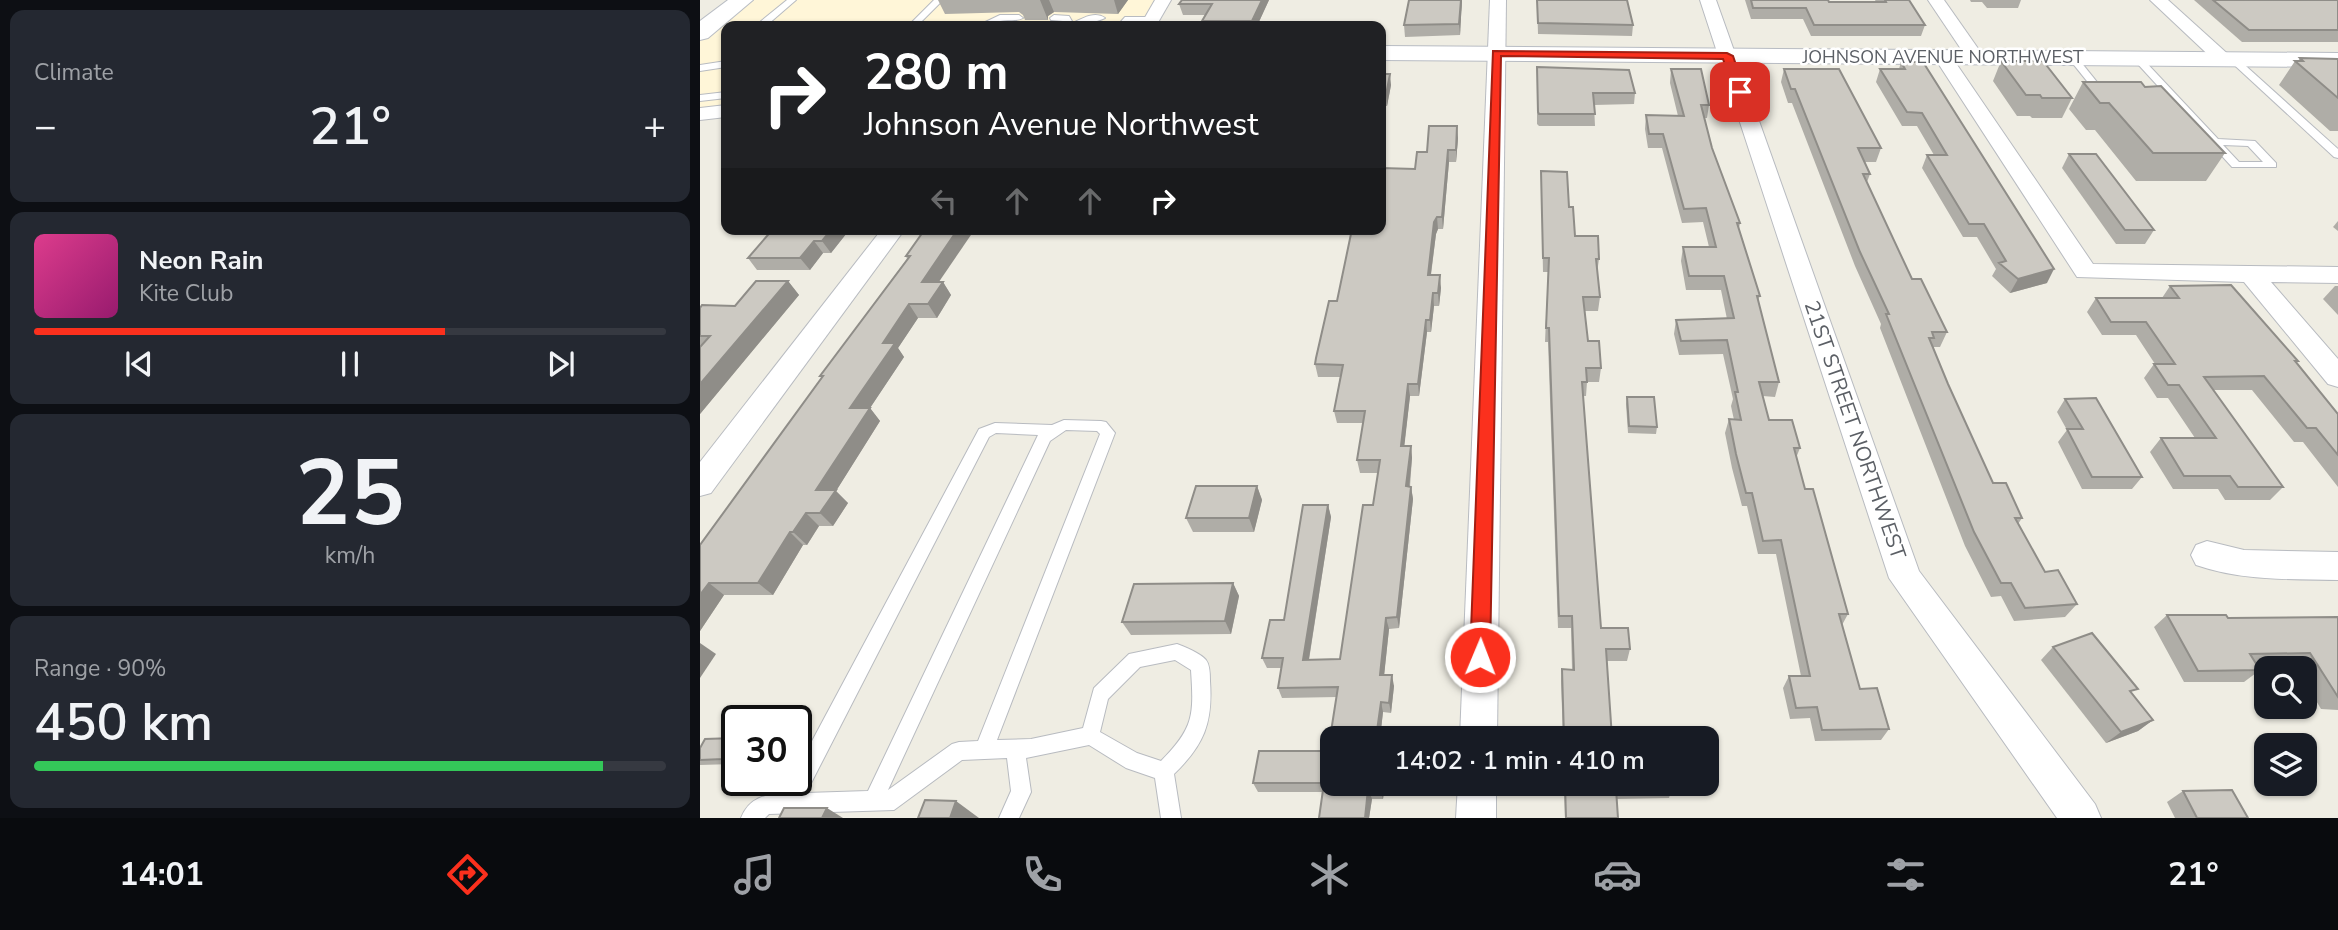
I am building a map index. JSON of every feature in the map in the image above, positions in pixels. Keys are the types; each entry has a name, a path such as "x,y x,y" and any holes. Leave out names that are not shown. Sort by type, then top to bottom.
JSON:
{"street":[{"path":"703,28 742,0"},
{"path":"1150,21 1163,0"},
{"path":"1478,726 1498,0"},
{"name":"21ST STREET NORTHWEST","path":"1708,0 1905,578 2081,818"},
{"path":"1936,0 1975,57"},
{"path":"2158,0 2229,60"},
{"path":"700,50 721,50"},
{"name":"JOHNSON AVENUE NORTHWEST","path":"1386,53 2073,58 2324,64"},
{"path":"1943,57 2086,272 2338,275"},
{"path":"702,103 721,109"},
{"path":"700,484 889,235"},
{"path":"2251,274 2338,377"},
{"path":"2207,555 2244,564 2338,566"},
{"path":"1476,818 1477,796"}],"lane":[{"path":"767,21 792,0"},
{"path":"917,21 939,0"},
{"path":"993,21 1000,18 1019,18"},
{"path":"1054,18 1066,18 1068,21"},
{"path":"1083,21 1101,18"},
{"path":"2073,58 2102,94"},
{"path":"2138,59 2236,165 2272,164 2251,143 2215,142"},
{"path":"2229,60 2338,155"},
{"path":"700,68 721,65"},
{"path":"700,107 702,103 721,97"},
{"path":"874,800 1044,437 1064,425 1101,426 1108,433 984,750"},
{"path":"791,801 984,433 995,428 1052,430"},
{"path":"1090,736 1100,694 1135,660 1177,652 1200,666 1204,715 1187,749 1164,771"},
{"path":"751,818 765,804 791,801 894,800 959,751 1015,749 1090,736 1133,761 1164,771"},
{"path":"1009,818 1021,792 1015,749"},
{"path":"1164,771 1171,818"}],"shaded area":[{"path":"742,0 1163,0 1151,21 721,21 721,112 700,114 700,33"}],"building":[{"path":"1182,0 1262,0 1252,21 1202,21 1212,4 1179,4"},
{"path":"1409,0 1461,0 1459,24 1404,25"},
{"path":"1537,0 1627,0 1633,25 1538,23"},
{"path":"1751,0 1909,0 1925,25 1814,25 1806,8 1753,8"},
{"path":"2213,0 2338,0 2338,30 2249,30"},
{"path":"2300,58 2338,59 2338,98 2295,61 2303,61"},
{"path":"2001,61 2043,61 2072,98 2026,95"},
{"path":"1901,62 1923,62 2054,269 2018,279 1999,263 2006,261 1984,224 1969,224 1927,155 1947,155 1922,113 1907,112 1880,69 1905,69"},
{"path":"1537,67 1629,70 1635,93 1593,93 1595,114 1539,114"},
{"path":"1671,69 1701,69 1709,105 1701,105 1712,148 1740,223 1737,223 1760,296 1757,296 1779,382 1759,382 1769,420 1792,420 1800,448 1794,448 1805,489 1813,489 1848,614 1839,614 1860,689 1877,688 1889,729 1822,730 1817,707 1796,708 1789,676 1810,676 1781,540 1763,541 1752,493 1746,493 1736,454 1729,419 1741,420 1727,340 1681,341 1676,320 1734,318 1724,276 1689,276 1683,247 1716,247 1706,208 1684,209 1663,134 1649,134 1646,115 1684,116"},
{"path":"1784,69 1839,69 1881,148 1858,148 1870,174 1863,174 1912,279 1921,279 1947,332 1932,332 1934,338 1929,338 1948,384 1993,483 2006,483 2022,518 2015,518 2045,572 2058,570 2077,604 2025,608 2011,583 2001,583 1974,532 1886,314 1889,314 1860,252 1795,89 1791,89"},
{"path":"1386,74 1390,74 1386,95"},
{"path":"2083,82 2141,82 2145,87 2161,86 2225,153 2153,153 2109,103 2100,103"},
{"path":"1429,126 1457,126 1456,150 1448,150 1442,217 1437,217 1434,222 1428,275 1440,275 1438,293 1433,293 1430,320 1426,320 1418,384 1408,384 1401,446 1411,446 1406,486 1411,487 1397,617 1386,618 1380,675 1392,675 1389,703 1381,702 1378,726 1332,726 1338,687 1278,688 1283,658 1262,658 1270,620 1284,620 1303,505 1328,505 1303,660 1340,659 1363,505 1373,505 1380,460 1357,460 1365,411 1334,411 1343,365 1315,364 1329,301 1337,301 1351,235 1386,235 1386,168 1415,169 1417,152 1427,152"},
{"path":"2069,154 2096,154 2154,230 2125,230"},
{"path":"1541,171 1567,172 1569,207 1573,207 1575,236 1598,236 1599,259 1596,259 1600,297 1583,297 1588,341 1599,341 1601,368 1586,368 1587,382 1582,382 1601,628 1628,628 1630,649 1606,649 1611,726 1564,726 1562,669 1574,670 1572,616 1559,616 1549,328 1546,328 1549,258 1543,258"},
{"path":"768,235 827,235 822,241 814,241 800,258 748,258"},
{"path":"921,235 954,235 922,282 943,282 928,304 909,304 883,343 895,343 850,408 870,408 816,490 836,490 820,513 806,513 793,532 790,532 758,583 709,583 700,595 700,545 823,376 820,376 910,256 906,256"},
{"path":"756,281 788,281 700,384 700,347 710,336 700,336 700,308 702,305 735,306"},
{"path":"2231,285 2298,361 2295,361 2338,414 2338,455 2316,428 2307,428 2264,376 2204,377 2283,487 2238,487 2230,476 2184,476 2161,438 2216,438 2179,385 2168,385 2154,364 2175,364 2146,322 2111,322 2096,298 2179,298 2170,286"},
{"path":"1627,397 1654,397 1657,427 1629,426"},
{"path":"2096,398 2142,477 2092,477 2067,429 2083,429 2065,399"},
{"path":"1196,486 1257,486 1249,518 1186,518"},
{"path":"1233,583 1225,621 1122,622 1134,584"},
{"path":"2167,615 2226,615 2228,618 2338,617 2338,697 2317,664 2317,656 2310,653 2250,654 2254,660 2254,670 2198,671"},
{"path":"2092,633 2138,689 2130,691 2153,720 2121,732 2053,647"},
{"path":"721,738 721,759 700,760 700,748 705,739"},
{"path":"1259,751 1320,751 1320,783 1253,783"},
{"path":"2232,790 2248,818 2197,818 2183,791"},
{"path":"1322,796 1367,796 1365,818 1319,818"},
{"path":"1565,796 1616,796 1618,818 1566,818"},
{"path":"925,800 956,801 950,818 918,818"},
{"path":"784,808 827,808 822,818 779,818"}],"route":[{"path":"1480,657 1496,53 1727,56 1740,92"}]}
